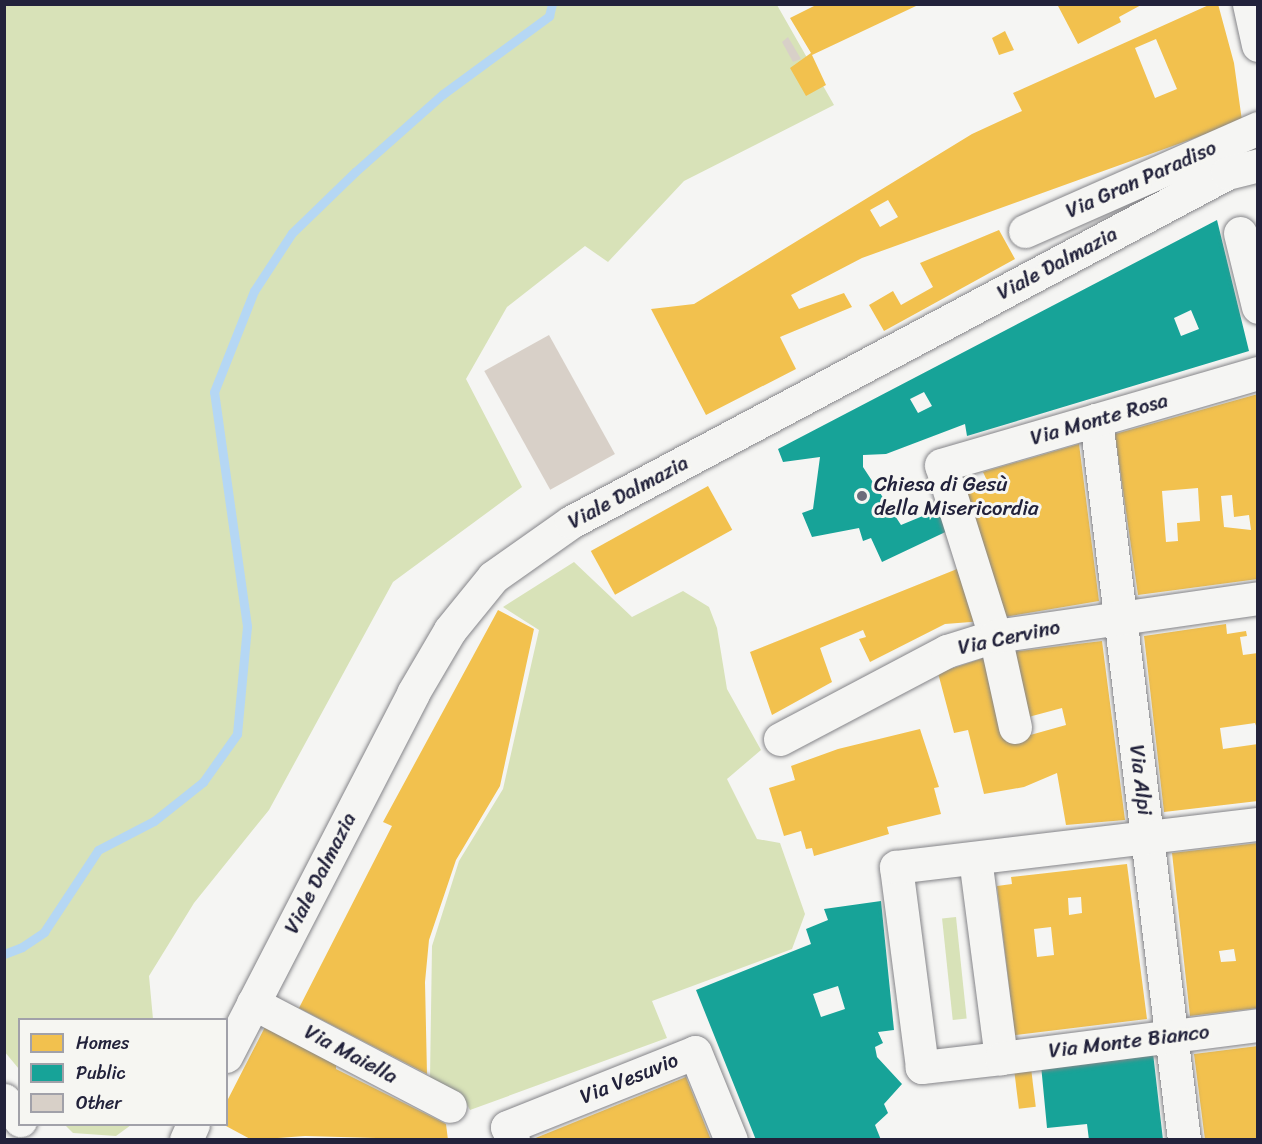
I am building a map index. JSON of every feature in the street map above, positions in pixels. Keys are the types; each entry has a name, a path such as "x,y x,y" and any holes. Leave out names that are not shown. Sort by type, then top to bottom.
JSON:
{"street":[{"path":"1249,4 1257,45"},
{"name":"Via Gran Paradiso","path":"1024,231 1257,128"},
{"name":"Viale Dalmazia","path":"228,1052 413,693 450,630 493,577 571,522 1227,173 1257,165"},
{"path":"1240,233 1257,307"},
{"name":"Via Monte Rosa","path":"995,636 941,465 1257,374"},
{"name":"Via Alpi","path":"1096,420 1173,1035 1184,1140"},
{"name":"Via Cervino","path":"780,739 947,651 995,636 1257,598"},
{"path":"995,636 1015,727"},
{"path":"1000,1058 975,858 1257,824"},
{"name":"Via Monte Bianco","path":"975,858 896,867 922,1067 1257,1025"},
{"name":"Via Maiella","path":"253,1003 450,1106"},
{"name":"Via Vesuvio","path":"510,1133 696,1052 731,1140"},
{"path":"4,1100 18,1118"},
{"path":"23,1126 34,1140"},
{"path":"186,1140 193,1126"}],"green space":[{"path":"4,5 777,5 834,105 684,181 608,262 585,246 507,307 466,379 522,487 393,582 269,810 194,903 149,976 153,1018 18,1018 18,1068 4,1051"},
{"path":"574,562 632,617 683,591 709,607 717,628 727,689 761,750 727,779 757,839 780,843 805,914 792,949 652,1001 667,1038 470,1110 461,1093 430,1078 432,946 459,861 503,789 539,630 503,607"},
{"path":"956,917 967,1018 953,1020 942,918"},
{"path":"66,1126 130,1126 116,1136 73,1133"}],"building: Homes":[{"path":"818,4 915,4 916,6 812,55 826,85 806,96 790,68 811,53 790,18"},
{"path":"1057,4 1143,4 1119,17 1121,22 1078,44"},
{"path":"1211,4 1218,4 1234,63 1242,121 862,258 791,295 799,309 844,293 852,307 780,337 796,369 706,415 651,309 694,304 972,134 1022,111 1013,93","holes":["1156,39 1177,89 1155,98 1135,48","888,200 898,217 880,227 870,210"]},
{"path":"1005,31 1014,50 999,55 992,38"},
{"path":"999,230 1015,259 884,331 869,305 893,291 901,305 933,287 920,263"},
{"path":"1258,394 1258,579 1138,595 1115,434","holes":["1198,488 1200,521 1177,523 1178,541 1166,542 1162,491","1232,495 1234,517 1249,515 1251,530 1224,527 1221,496"]},
{"path":"1079,444 1099,601 992,619 954,497 990,487 983,472"},
{"path":"708,486 732,530 615,595 591,551"},
{"path":"967,565 984,621 945,624 870,662 859,639 866,637 863,630 820,648 832,682 772,715 750,652"},
{"path":"498,610 534,629 500,786 456,860 429,940 425,982 427,1074 299,1008 392,826 383,822"},
{"path":"1226,624 1227,634 1246,631 1247,636 1240,637 1243,655 1258,653 1258,731 1255,723 1220,728 1223,749 1258,744 1258,801 1164,812 1144,636"},
{"path":"1102,641 1125,820 1066,825 1057,773 1024,787 984,794 968,730 954,733 938,673 990,656 1012,740 1066,725 1062,708 1021,719 1004,653"},
{"path":"920,729 939,787 934,788 941,814 887,827 889,834 814,856 812,848 806,849 801,831 784,836 769,788 795,780 791,766 838,749"},
{"path":"1258,843 1258,1008 1190,1016 1172,853","holes":["1234,949 1236,961 1221,962 1219,951"]},
{"path":"1127,864 1147,1019 1015,1035 997,886 1012,884 1011,877","holes":["1081,897 1082,913 1069,915 1068,898","1051,927 1054,955 1037,957 1034,929"]},
{"path":"266,1025 336,1065 336,1069 446,1124 448,1140 305,1136 252,1140 226,1126 228,1126 228,1099"},
{"path":"1258,1046 1258,1138 1205,1140 1194,1054"},
{"path":"1031,1068 1036,1107 1019,1109 1014,1070"},
{"path":"686,1077 711,1140 533,1140 533,1139"}],"building: Public":[{"path":"1217,220 1249,351 967,436 965,424 886,454 863,455 863,467 901,525 947,506 956,527 882,562 871,538 863,541 859,528 812,537 802,513 813,509 820,457 783,462 778,449","holes":["1191,310 1199,329 1181,336 1174,318","924,392 932,406 918,413 910,399"]},
{"path":"881,901 894,1030 878,1032 883,1043 875,1047 877,1057 902,1084 884,1104 888,1113 875,1125 881,1140 756,1140 696,990 811,944 806,929 828,920 824,909","holes":["838,986 845,1009 821,1017 813,994"]},
{"path":"1153,1053 1163,1140 1089,1140 1087,1124 1047,1128 1041,1065"}],"building: Other":[{"path":"788,37 801,59 793,62 782,42"},
{"path":"549,335 615,454 550,490 484,371"}],"waterway":[{"path":"4,954 22,947 44,932 98,850 154,821 203,782 237,734 247,626 214,392 254,291 292,233 355,172 443,94 549,16 552,4"}],"place":[{"name":"Chiesa di Gesù della Misericordia","path":"862,496"}]}
